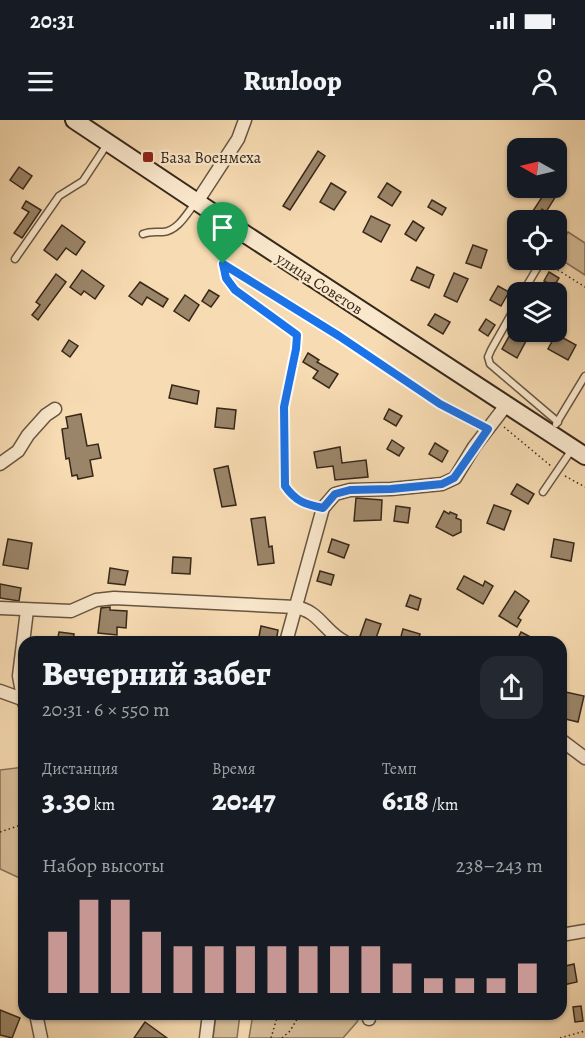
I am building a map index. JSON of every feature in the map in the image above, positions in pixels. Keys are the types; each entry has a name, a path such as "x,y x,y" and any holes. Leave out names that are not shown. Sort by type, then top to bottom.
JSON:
{"main road":[{"name":"улица Советов","path":"74,120 507,404 554,427 579,452"}],"street":[{"path":"196,202 238,139 245,120"},
{"path":"288,636 323,508 335,494 350,490 442,484 454,478 507,404"},
{"path":"0,464 18,452 28,435 46,415 55,409"},
{"path":"0,608 71,611 96,600 114,598 295,607 307,609 335,636"},
{"path":"25,636 27,610"},
{"path":"0,691 18,699"},
{"path":"567,744 585,758"},
{"path":"567,934 585,931"},
{"path":"37,1020 41,1038"},
{"path":"206,1038 208,1020"}],"lane":[{"path":"15,259 59,196 83,181 109,143"},
{"path":"143,234 169,231 176,227 196,202"},
{"path":"507,322 488,357 490,364 554,427 585,376"},
{"path":"292,366 284,407 285,486 292,497 301,504 323,508"},
{"path":"543,492 556,471 579,452"}],"path":[{"path":"239,230 243,244 229,252 223,264 226,278 235,290 297,335 292,366"},
{"path":"223,264 339,336 440,404 492,424 556,471 585,487"},
{"path":"559,270 585,287"},
{"path":"0,832 18,826"},
{"path":"271,1038 276,1020"},
{"path":"282,1038 290,1031 296,1020"},
{"path":"560,1038 585,1031"}],"shaded area":[{"path":"568,232 585,243 585,275 567,263"},
{"path":"18,768 18,877 0,869 0,770"},
{"path":"215,1020 239,1020 237,1038 213,1038"},
{"path":"252,1020 358,1020 343,1038 249,1038"}],"building":[{"path":"318,151 325,156 290,210 283,206"},
{"path":"19,167 32,176 23,189 10,180"},
{"path":"331,183 346,192 334,210 320,202"},
{"path":"387,183 401,192 392,206 378,197"},
{"path":"541,198 555,198 547,210 534,210"},
{"path":"432,200 446,208 442,215 428,207"},
{"path":"26,201 41,210 22,238 14,233 29,212 22,208"},
{"path":"371,216 390,225 381,242 363,232"},
{"path":"413,221 424,228 416,241 405,234"},
{"path":"62,225 85,242 76,255 66,248 57,260 44,250"},
{"path":"473,245 487,250 481,268 466,263"},
{"path":"417,267 434,275 429,288 411,280"},
{"path":"82,270 104,286 95,299 84,291 81,295 70,287"},
{"path":"549,272 559,278 556,282 544,281"},
{"path":"454,273 468,279 457,302 444,296"},
{"path":"56,274 66,282 38,320 32,315 40,305 36,302"},
{"path":"140,282 168,299 163,307 147,297 142,305 129,296"},
{"path":"498,286 507,291 501,306 490,300"},
{"path":"209,290 219,296 211,307 202,301"},
{"path":"185,295 199,305 189,321 174,311"},
{"path":"435,314 450,322 443,334 428,325"},
{"path":"486,319 495,325 488,336 479,330"},
{"path":"69,340 78,346 70,357 62,351"},
{"path":"507,340 507,342 525,342 517,358 502,349"},
{"path":"567,340 576,345 568,360 548,349 552,342 567,342"},
{"path":"308,353 319,360 317,362 338,374 329,388 313,378 318,371 303,362"},
{"path":"172,385 199,391 197,404 169,398"},
{"path":"217,408 236,410 234,429 215,427"},
{"path":"389,409 402,416 396,426 384,419"},
{"path":"81,414 87,446 98,444 101,458 90,460 93,476 78,479 77,475 72,476 69,458 66,459 62,429 68,428 66,417"},
{"path":"392,440 404,448 399,456 387,449"},
{"path":"435,443 448,451 442,462 429,454"},
{"path":"340,447 342,463 366,460 368,477 335,480 333,466 317,468 314,452"},
{"path":"228,466 236,505 222,507 214,469"},
{"path":"517,484 534,494 528,504 511,494"},
{"path":"356,498 382,500 381,520 354,521"},
{"path":"494,505 511,511 504,530 487,523"},
{"path":"396,506 410,508 408,523 394,521"},
{"path":"444,511 457,515 456,518 461,520 461,532 453,536 436,527"},
{"path":"265,517 269,547 272,546 274,563 258,565 251,519"},
{"path":"8,539 32,543 28,569 3,565"},
{"path":"332,539 349,545 344,558 328,552"},
{"path":"554,539 574,543 571,561 551,557"},
{"path":"173,557 191,558 190,574 172,573"},
{"path":"110,568 128,571 125,585 108,583"},
{"path":"320,571 334,575 331,585 317,581"},
{"path":"464,576 483,586 485,581 493,586 483,604 457,589"},
{"path":"0,584 21,588 19,601 0,598"},
{"path":"515,591 529,601 518,618 521,620 517,627 499,616"},
{"path":"410,595 421,599 418,610 406,606"},
{"path":"110,607 110,610 127,611 126,628 117,627 117,635 98,633 101,608"},
{"path":"366,619 381,624 377,636 360,636"},
{"path":"261,626 278,630 277,636 259,636"},
{"path":"403,629 420,634 420,636 401,636"},
{"path":"59,632 74,634 74,636 58,636"},
{"path":"567,692 584,696 578,722 567,719"},
{"path":"574,964 577,982 567,984 567,966"},
{"path":"581,1006 583,1021 575,1022 573,1007"},
{"path":"0,1010 18,1017 19,1020 12,1038 0,1035"},
{"path":"145,1022 167,1038 134,1038"}],"place":[{"name":"База Военмеха","path":"148,157"}],"route":[{"path":"223,264 339,336 440,404 488,429 454,478 442,484 350,490 335,494 323,508 301,504 292,497 285,486 284,407 297,335 235,290 226,278 223,264"}]}
